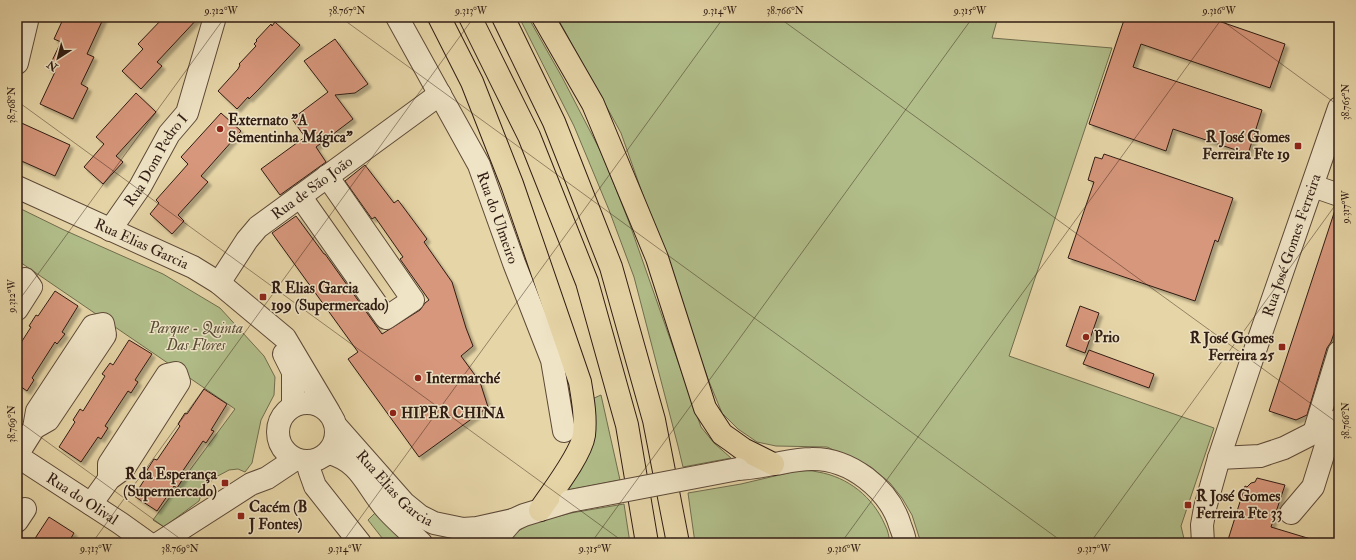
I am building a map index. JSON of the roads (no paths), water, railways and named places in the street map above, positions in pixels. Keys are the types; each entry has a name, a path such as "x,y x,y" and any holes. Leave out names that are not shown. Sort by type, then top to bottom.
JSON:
{"highway":[{"path":"439,17 472,82 512,184 580,382 584,408 584,437 570,466 540,510"},
{"path":"470,17 529,136 587,282 627,425 647,543"},
{"path":"502,17 554,122 611,267 654,420 678,543"},
{"path":"543,17 593,104 621,170 657,258 705,408 722,434 743,449 773,464"}],"street":[{"path":"17,63 28,17"},
{"name":"Rua Dom Pedro I","path":"110,230 140,187 169,134 187,113 215,17"},
{"name":"Rua do Ulmeiro","path":"397,17 479,165 514,264 552,360 564,432"},
{"name":"Rua de São João","path":"219,283 247,240 258,227 440,94"},
{"name":"Rua José Gomes Ferreira","path":"1203,543 1202,525 1205,508 1219,458 1339,108"},
{"path":"300,196 386,318 413,300 327,176"},
{"path":"1313,186 1339,195"},
{"name":"Rua Elias Garcia","path":"17,187 193,267 219,283 285,338 332,419 404,503 420,516 434,523 463,529 477,528 513,520 524,515 570,501 812,458 845,466 864,476 876,485 894,508 905,542"},
{"path":"17,282 25,279 31,288 17,309"},
{"name":"Rua Elias Garcia","path":"257,315 281,347 293,372 293,406"},
{"path":"1314,433 1339,352"},
{"path":"160,543 251,484 267,478 301,461 322,458 329,453 334,445 336,436 332,419 321,406 312,403 302,403 293,406 285,412 280,420 277,429 281,447 286,454 301,461 310,472 315,486 360,543"},
{"path":"1219,458 1260,456 1284,448 1336,422"},
{"path":"1291,513 1314,488 1336,422"},
{"path":"17,455 34,428"},
{"path":"251,484 261,473 278,439"},
{"name":"Rua Elias Garcia","path":"329,453 349,461 358,469 388,511 421,543"},
{"name":"Rua do Olival","path":"17,455 148,543"},
{"path":"91,504 109,479"},
{"name":"Rua Elias Garcia","path":"493,543 513,520"}],"place":[{"name":"Externato \"A Sementinha Mágica\"","path":"220,129"},
{"name":"R José Gomes Ferreira Fte 19","path":"1298,146"},
{"name":"R Elias Garcia 199 (Supermercado)","path":"263,297"},
{"name":"Prio","path":"1086,337"},
{"name":"R José Gomes Ferreira 25","path":"1282,347"},
{"name":"Intermarché","path":"418,378"},
{"name":"HIPER CHINA","path":"393,413"},
{"name":"R da Esperança (Supermercado)","path":"225,483"},
{"name":"R José Gomes Ferreira Fte 33","path":"1188,505"},
{"name":"Cacém (B J Fontes)","path":"241,516"}],"park label":[{"name":"Parque - Quinta Das Flores","path":"196,336"}]}
